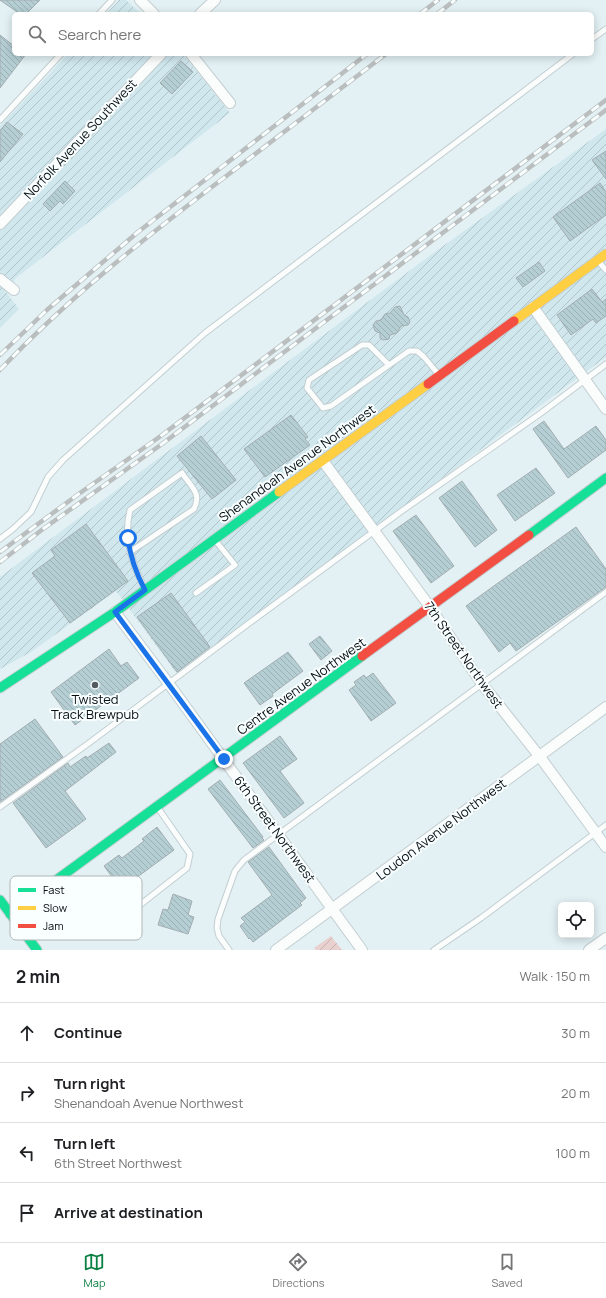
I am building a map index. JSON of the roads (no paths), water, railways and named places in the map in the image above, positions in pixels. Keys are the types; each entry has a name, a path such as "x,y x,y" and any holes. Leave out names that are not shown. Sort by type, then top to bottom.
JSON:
{"street":[{"path":"140,0 152,12"},
{"path":"202,12 215,0"},
{"name":"Norfolk Avenue Southwest","path":"0,224 159,56"},
{"path":"193,56 230,103"},
{"name":"Shenandoah Avenue Northwest","path":"0,688 115,612 606,254"},
{"path":"0,279 14,290"},
{"path":"533,307 606,409"},
{"name":"7th Street Northwest","path":"323,461 430,607 482,684 540,757 606,848"},
{"name":"Centre Avenue Northwest","path":"63,876 606,478"},
{"name":"6th Street Northwest","path":"115,612 224,759 362,950"},
{"name":"Loudon Avenue Northwest","path":"276,950 606,708"},
{"path":"0,900 10,914"},
{"path":"589,950 606,938"},
{"path":"30,940 37,950"}],"lane":[{"path":"101,12 112,0"},
{"path":"594,38 606,29"},
{"path":"0,120 59,56"},
{"path":"0,539 31,512 48,477 63,460 205,333 570,56"},
{"path":"597,260 606,270"},
{"path":"389,365 369,345 362,345 308,380 306,388 323,408 331,406 389,365 409,350 417,351 424,357 439,376"},
{"path":"0,807 169,684 244,626 541,413 606,364"},
{"path":"130,552 194,509 198,501 197,495 182,473 130,510 127,522 130,552 137,574 145,590"},
{"path":"196,593 235,565 214,539"},
{"path":"229,950 219,936 217,928 218,919 235,871 244,860 606,592"},
{"path":"142,903 187,868 190,854 158,807"},
{"path":"434,950 481,918 606,825"}],"railway":[{"path":"423,12 438,0"},
{"path":"440,12 455,0"},
{"path":"0,355 48,309 138,232 364,56"},
{"path":"0,370 26,343 80,293 137,245 383,56"},
{"path":"0,552 158,438 606,100"},
{"path":"0,562 43,529 162,444 606,110"}],"place":[{"name":"Twisted Track Brewpub","path":"95,685"}]}
